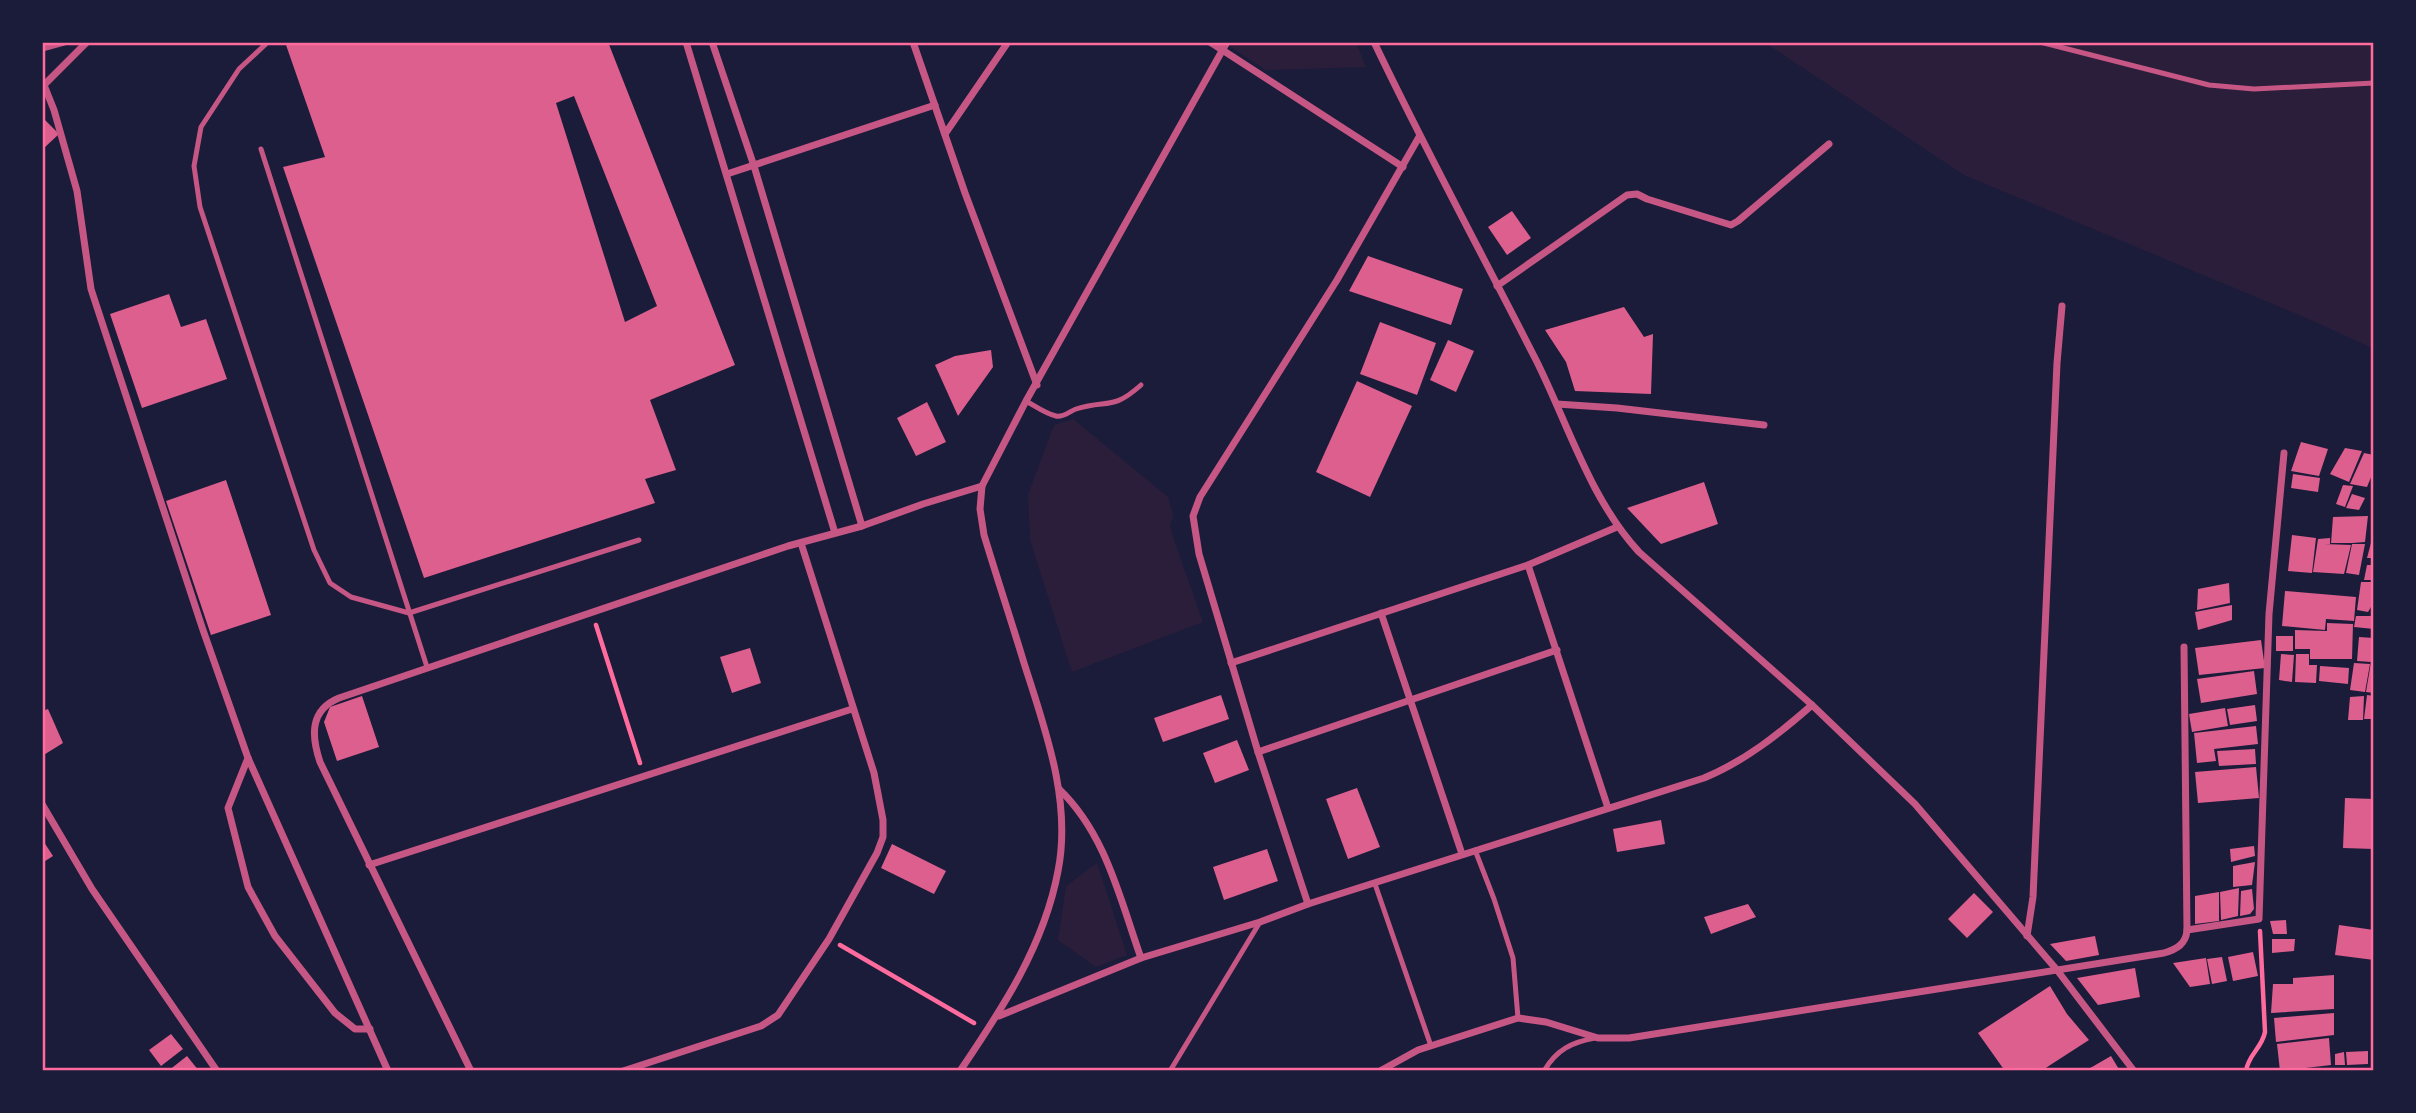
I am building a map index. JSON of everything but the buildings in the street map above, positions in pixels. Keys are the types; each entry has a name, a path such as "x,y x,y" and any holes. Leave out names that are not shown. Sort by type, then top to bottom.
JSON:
{"street":[{"path":"42,48 64,42"},
{"path":"87,42 43,84 54,110 77,191 91,289 248,758 388,1071"},
{"path":"685,42 835,533"},
{"path":"712,42 754,166 862,526"},
{"path":"913,42 1011,321 1037,385"},
{"path":"946,134 1008,42"},
{"path":"1210,42 1225,46 1403,167"},
{"path":"1374,42 1419,138 1497,286 1617,527 1639,552 1812,705 1915,804 2057,970 2134,1071"},
{"path":"960,1071 1017,983 1051,902 1059,870 1063,826 1059,789 1035,698 984,535 980,509 982,486 1225,46"},
{"path":"727,174 935,105"},
{"path":"1308,904 1231,663 1199,554 1193,516 1200,497 1337,280 1419,138"},
{"path":"1497,286 1627,195 1637,194 1731,225 1829,144"},
{"path":"2027,936 2033,897 2057,363 2062,306"},
{"path":"1557,404 1764,425"},
{"path":"2187,930 2259,919 2269,614 2284,453"},
{"path":"471,1071 320,762 315,747 315,724 320,711 328,703 591,611 982,486"},
{"path":"1231,663 1528,565 1617,527"},
{"path":"623,1071 770,1022 778,1015 829,939 877,853 883,837 883,820 874,774 800,543"},
{"path":"1528,565 1608,808"},
{"path":"1381,613 1462,855"},
{"path":"1380,1071 1403,1057 1431,1046 1518,1018 1546,1022 1598,1038 1629,1038 2164,953 2182,944 2187,930 2184,648"},
{"path":"1258,752 1557,650"},
{"path":"998,1016 1141,958 1644,798 1726,769 1786,727 1812,705"},
{"path":"369,865 852,709"},
{"path":"248,758 228,807 248,887 275,936 335,1013 355,1029 370,1029"},
{"path":"1059,789 1073,803 1103,850 1141,958"},
{"path":"42,804 92,889 217,1071"}],"lane":[{"path":"268,42 239,69 201,127 194,166 200,207 314,550 330,583 351,597 409,613 639,540"},
{"path":"2040,42 2209,85 2254,89 2374,83"},
{"path":"261,149 427,667"},
{"path":"1027,401 1058,417 1084,407 1112,404 1127,398 1141,385"},
{"path":"1475,850 1513,958 1518,1018"},
{"path":"1375,884 1431,1046"},
{"path":"1170,1071 1260,922"},
{"path":"1544,1071 1551,1059 1563,1048 1577,1041 1598,1038"}],"path":[{"path":"591,611 645,777"},
{"path":"2246,1071 2248,1060 2261,1046 2265,1032 2259,919"},
{"path":"829,939 987,1031"}],"shaded area":[{"path":"1356,42 1366,67 1266,70 1226,44"},
{"path":"1764,42 2374,42 2374,349 1964,175"},
{"path":"1073,419 1168,497 1173,515 1170,526 1173,537 1203,622 1072,672 1030,540 1028,495 1054,425"},
{"path":"1097,863 1127,955 1096,967 1058,940 1066,886"}]}
